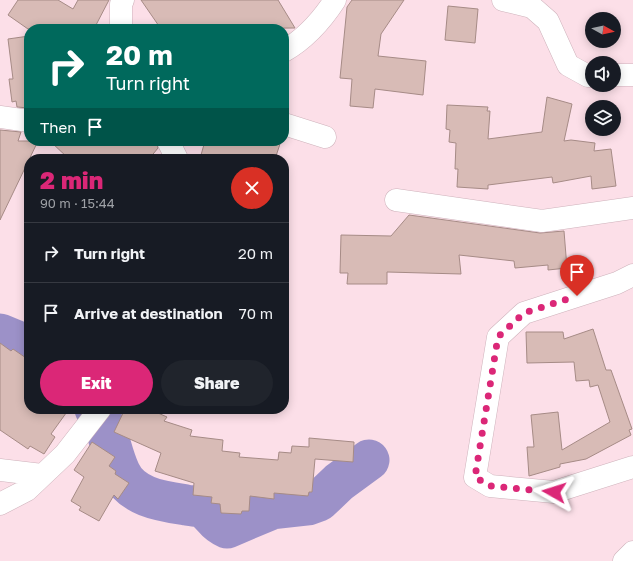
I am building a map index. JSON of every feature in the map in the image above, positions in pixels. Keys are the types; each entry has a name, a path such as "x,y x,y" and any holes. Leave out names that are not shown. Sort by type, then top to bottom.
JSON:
{"street":[{"path":"120,24 121,4 123,0"},
{"path":"289,48 300,42 327,13 335,0"},
{"path":"503,0 532,7 548,21 568,65 585,74"},
{"path":"621,75 633,74"},
{"path":"0,117 24,120"},
{"path":"289,126 325,137"},
{"path":"396,200 542,221 633,208"},
{"path":"633,275 617,283 524,313 498,337 475,477 490,486 554,492 633,467"},
{"path":"0,504 27,490 64,454 95,416"},
{"path":"0,470 42,475"},
{"path":"624,561 633,552"},
{"path":"628,561 633,557"}],"building":[{"path":"18,0 58,0 73,9 78,0 109,0 97,24 24,24 24,26 8,15"},
{"path":"141,0 278,0 295,28 289,28 289,24 158,24"},
{"path":"352,0 404,0 381,34 378,56 426,61 423,95 375,89 373,108 350,106 352,79 340,78 347,7"},
{"path":"448,6 478,9 475,43 445,40"},
{"path":"24,37 24,108 17,107 16,101 12,102 9,79 13,79 8,39"},
{"path":"547,97 572,104 564,141 571,140 595,143 594,151 611,149 616,186 592,189 591,176 553,183 552,177 488,185 488,189 457,187 458,169 455,169 456,143 449,142 450,130 446,129 447,105 488,107 487,111 490,111 488,139 542,132"},
{"path":"0,130 21,132 18,141 24,141 24,146 36,146 32,154 24,154 24,170 0,220"},
{"path":"55,146 157,146 158,148 153,154 64,154"},
{"path":"204,146 279,146 277,154 201,154"},
{"path":"409,215 540,233 564,231 567,268 548,270 548,265 515,268 514,261 459,255 461,274 387,272 387,284 347,284 348,273 340,273 341,235 391,236"},
{"path":"593,329 606,370 611,370 632,429 629,430 631,435 586,459 560,464 560,467 529,476 527,447 534,447 531,415 558,412 562,450 610,422 598,385 590,387 589,380 576,381 574,362 527,363 526,332 563,332 564,339"},
{"path":"0,343 11,351 13,349 24,357 24,414 65,414 51,434 55,437 44,454 30,446 28,449 0,430"},
{"path":"123,414 160,414 167,417 164,421 192,430 190,436 223,440 222,451 240,453 239,457 278,460 279,452 291,453 292,446 309,447 309,438 354,442 353,462 315,459 312,492 309,492 308,496 274,493 274,499 250,496 249,511 242,511 241,514 221,513 220,504 211,503 212,497 193,495 194,483 155,471 161,453 114,432"},
{"path":"92,442 115,457 109,466 116,471 115,474 129,483 118,499 114,495 99,521 79,510 81,507 71,501 84,477 74,470"}],"waterway":[{"path":"0,334 24,344"},
{"path":"99,414 120,472 131,487 157,499 202,508 207,511 219,524 227,528 272,509 308,505 319,501 339,482 369,460"}],"route":[{"path":"554,492 490,486 475,477 498,337 524,313 577,296"}]}
